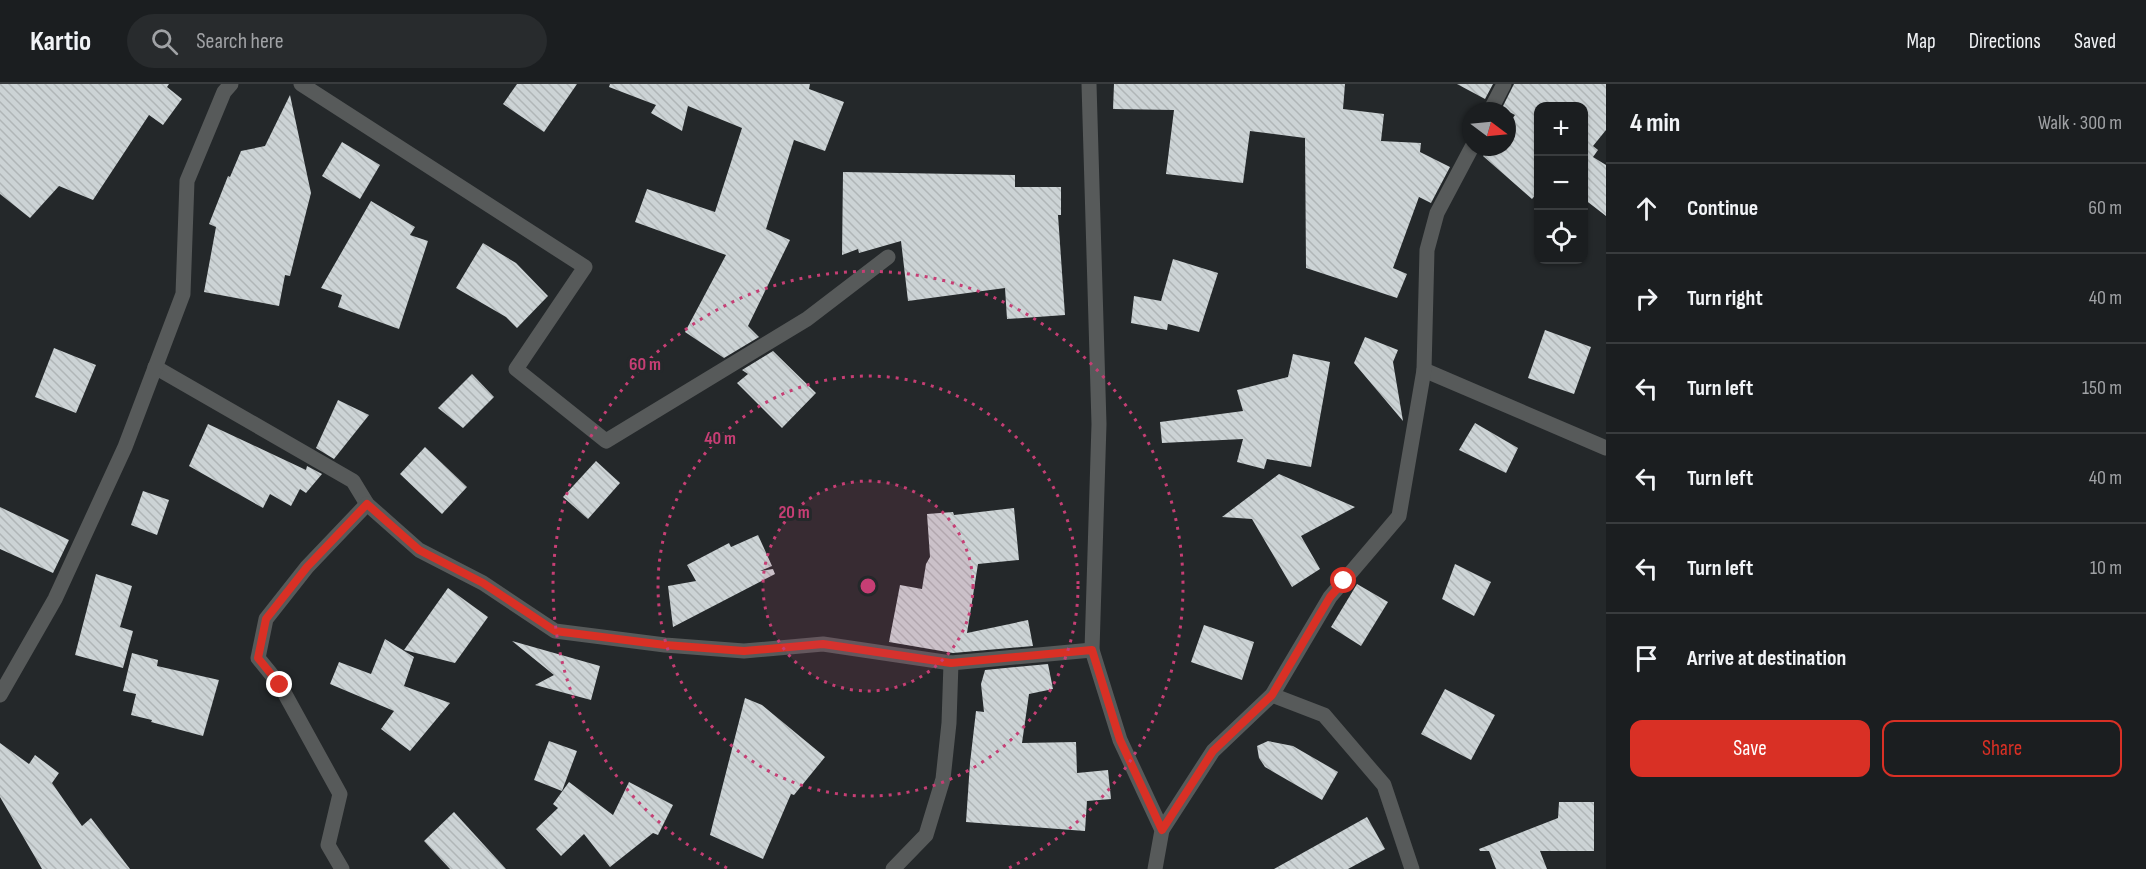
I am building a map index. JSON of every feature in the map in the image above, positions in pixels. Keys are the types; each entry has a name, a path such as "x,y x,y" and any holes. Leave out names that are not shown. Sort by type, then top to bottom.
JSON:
{"street":[{"path":"0,695 55,599 125,447 183,294 187,181 224,92 231,84"},
{"path":"301,84 585,267 516,369 606,441 807,319 888,256"},
{"path":"1089,84 1099,424 1092,650 1120,740 1162,830"},
{"path":"1494,102 1503,84"},
{"path":"1155,869 1162,830 1213,751 1272,695 1330,597 1399,516 1424,370 1427,250 1437,213 1467,156"},
{"path":"155,367 352,482 367,504 419,550 483,583 555,631 665,645 744,651 823,644 951,663 1092,650"},
{"path":"1424,370 1606,448"},
{"path":"342,869 328,845 340,794 280,685 258,658 266,619 307,567 367,504"},
{"path":"893,869 926,835 943,779 950,723 951,663"},
{"path":"1272,695 1324,715 1384,784 1412,869"}],"building":[{"path":"0,84 169,84 167,87 182,99 163,125 149,115 93,200 59,186 30,218 0,194"},
{"path":"517,84 577,84 544,132 503,104"},
{"path":"610,84 810,84 809,89 844,102 825,151 794,140 766,229 790,240 748,326 759,337 724,358 685,332 726,255 635,222 647,189 715,212 742,128 688,106 682,131 651,113 656,105 609,87"},
{"path":"1114,84 1345,84 1343,109 1384,114 1381,141 1421,143 1420,152 1450,167 1431,203 1419,197 1393,268 1407,274 1397,298 1306,268 1305,138 1250,131 1243,183 1166,174 1174,110 1113,109"},
{"path":"1457,84 1493,84 1485,99"},
{"path":"1514,84 1606,84 1606,130 1593,146 1598,150 1593,157 1606,165 1606,216 1588,202 1588,102 1534,102 1534,197 1532,199 1483,156 1516,156 1516,102 1505,102"},
{"path":"290,95 311,193 290,276 285,275 279,306 204,292 216,227 209,224 228,176 230,177 241,151 265,146"},
{"path":"342,142 380,165 360,199 322,176"},
{"path":"843,172 1015,175 1015,187 1061,187 1061,215 1058,215 1065,315 1007,319 1005,288 908,301 901,241 859,253 858,249 842,255"},
{"path":"371,201 415,227 410,235 428,241 399,329 338,307 342,295 321,288"},
{"path":"483,243 516,263 548,296 517,328 506,317 456,288"},
{"path":"1173,259 1218,273 1199,332 1168,324 1167,330 1131,323 1134,296 1161,301"},
{"path":"1545,330 1591,347 1574,394 1528,378"},
{"path":"1365,337 1398,350 1393,362 1403,421 1354,363"},
{"path":"54,348 96,365 76,413 35,397"},
{"path":"773,351 816,393 782,428 737,383 748,374 742,370"},
{"path":"1293,354 1330,362 1311,467 1267,459 1264,469 1237,462 1243,439 1162,443 1160,422 1243,411 1237,390 1288,377"},
{"path":"472,374 494,397 463,428 438,408"},
{"path":"338,400 369,415 334,459 316,448"},
{"path":"1475,423 1518,448 1506,473 1459,450"},
{"path":"208,424 306,470 307,466 322,474 306,493 300,489 291,506 270,494 263,508 189,466"},
{"path":"425,447 467,487 442,514 400,474"},
{"path":"596,461 620,483 588,519 563,497"},
{"path":"1279,474 1355,507 1301,536 1320,569 1292,587 1252,519 1222,517"},
{"path":"143,491 169,500 157,535 131,525"},
{"path":"0,507 69,540 53,573 0,549"},
{"path":"1014,508 1019,560 978,564 967,633 1028,620 1033,646 953,653 889,642 900,585 922,589 926,564 930,557 927,514 953,512 954,515"},
{"path":"758,535 772,566 760,571 773,569 775,574 673,627 668,586 696,581 687,565 729,543 731,547"},
{"path":"1455,564 1491,582 1474,616 1442,599"},
{"path":"96,574 132,586 120,627 133,631 123,668 75,655"},
{"path":"1357,584 1388,602 1361,646 1331,627"},
{"path":"448,588 488,617 455,663 404,650"},
{"path":"1204,625 1254,642 1242,680 1191,662"},
{"path":"385,639 414,657 404,686 450,703 410,751 381,729 394,711 330,684 339,662 371,674"},
{"path":"512,641 600,666 591,700 535,685 554,675"},
{"path":"132,653 158,660 157,666 219,680 203,736 131,715 136,694 123,691"},
{"path":"1048,664 1053,689 1029,694 1022,743 1076,742 1077,773 1108,770 1111,799 1087,801 1085,831 966,822 976,711 984,712 981,684 985,670"},
{"path":"1445,689 1495,715 1471,760 1421,734"},
{"path":"745,698 762,705 825,757 794,795 791,794 763,859 710,835"},
{"path":"549,741 577,751 562,791 534,780"},
{"path":"1268,741 1293,746 1338,772 1322,800 1265,767 1259,758 1257,746"},
{"path":"0,743 29,764 35,755 59,773 52,783 82,826 91,818 130,869 42,869 0,797"},
{"path":"569,782 613,815 629,782 673,805 658,835 653,833 610,867 584,834 561,856 536,829 558,808 553,804"},
{"path":"1559,802 1594,802 1594,851 1540,851 1547,869 1496,869 1489,851 1480,851 1479,849 1558,818"},
{"path":"454,812 506,869 450,869 424,841"},
{"path":"1367,817 1385,849 1348,869 1274,869"}],"route":[{"path":"280,685 258,658 266,619 307,567 367,504 419,550 483,583 555,631 665,645 744,651 823,644 951,663 1092,650 1120,740 1162,830 1213,751 1272,695 1330,597 1344,581"}]}
